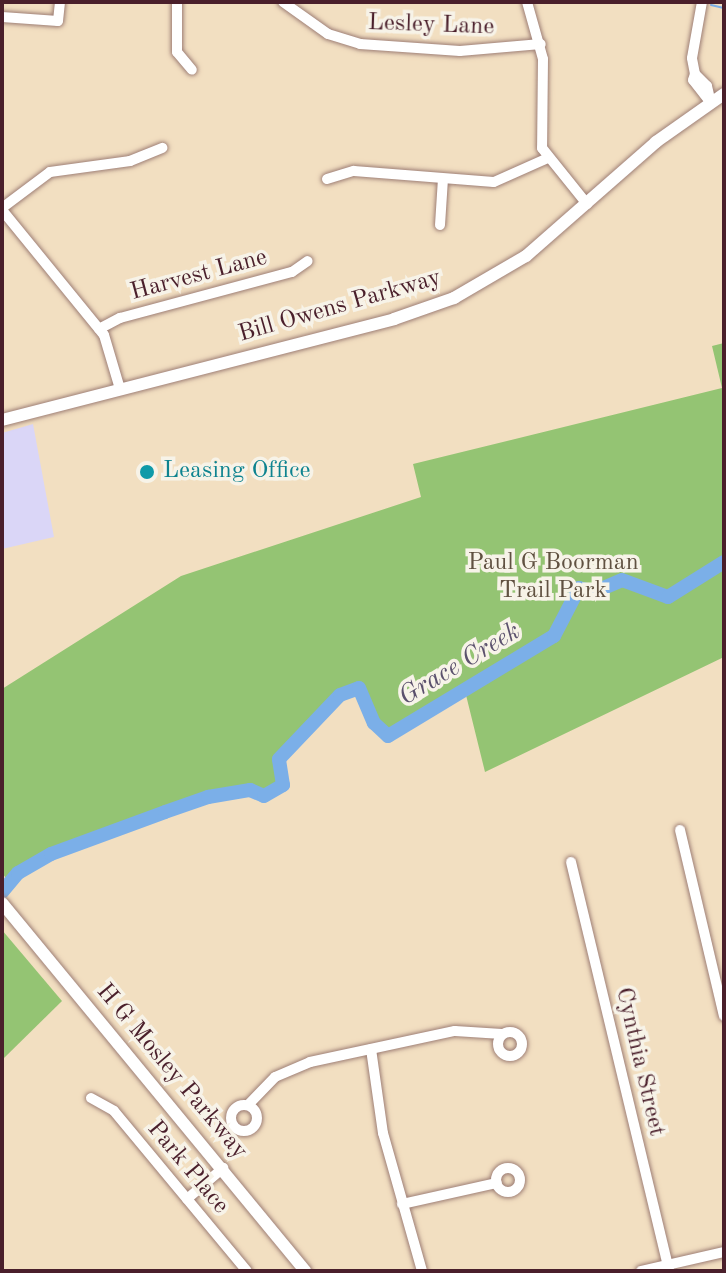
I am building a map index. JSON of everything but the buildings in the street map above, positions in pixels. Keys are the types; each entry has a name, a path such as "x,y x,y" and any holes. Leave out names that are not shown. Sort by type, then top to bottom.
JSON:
{"main road":[{"name":"Bill Owens Parkway","path":"2,420 434,306 500,274 724,94"},
{"name":"H G Mosley Parkway","path":"2,903 305,1271"}],"street":[{"path":"2,17 58,21 60,2"},
{"path":"177,2 176,48 192,70"},
{"name":"Lesley Lane","path":"283,2 328,34 360,44 460,51 541,44"},
{"path":"527,2 541,44 540,135 548,158 587,204"},
{"path":"702,2 692,58 695,74 707,86 711,103"},
{"path":"120,389 99,329 2,209 50,172 130,161 162,148"},
{"path":"327,179 354,171 500,181 548,158"},
{"path":"440,225 443,179"},
{"name":"Harvest Lane","path":"99,329 120,318 292,272 308,261"},
{"path":"680,830 724,1016"},
{"name":"Cynthia Street","path":"571,862 668,1268"},
{"path":"248,1105 257,1092 292,1069 455,1031 502,1034"},
{"path":"371,1049 418,1270"},
{"name":"Park Place","path":"91,1098 111,1107 247,1271"},
{"path":"187,1199 223,1168"},
{"path":"402,1204 497,1183"},
{"path":"641,1271 668,1268 724,1252"}],"shaded area":[{"path":"33,424 54,537 2,549 2,433"}],"green space":[{"name":"Paul G Boorman Trail Park","path":"724,343 724,657 485,772 465,691 388,736 374,723 358,688 340,695 279,759 283,785 264,796 250,790 208,797 51,854 10,883 2,873 2,689 181,576 421,497 413,464 722,388 712,346"},
{"path":"2,930 62,1001 2,1060"}],"waterway":[{"path":"711,5 724,8"},
{"name":"Grace Creek","path":"2,892 18,873 51,854 208,797 250,790 264,796 283,785 279,759 340,695 359,688 374,723 388,736 554,636 579,588 594,592 622,580 668,597 724,562"}],"place":[{"name":"Leasing Office","path":"147,472"}]}
